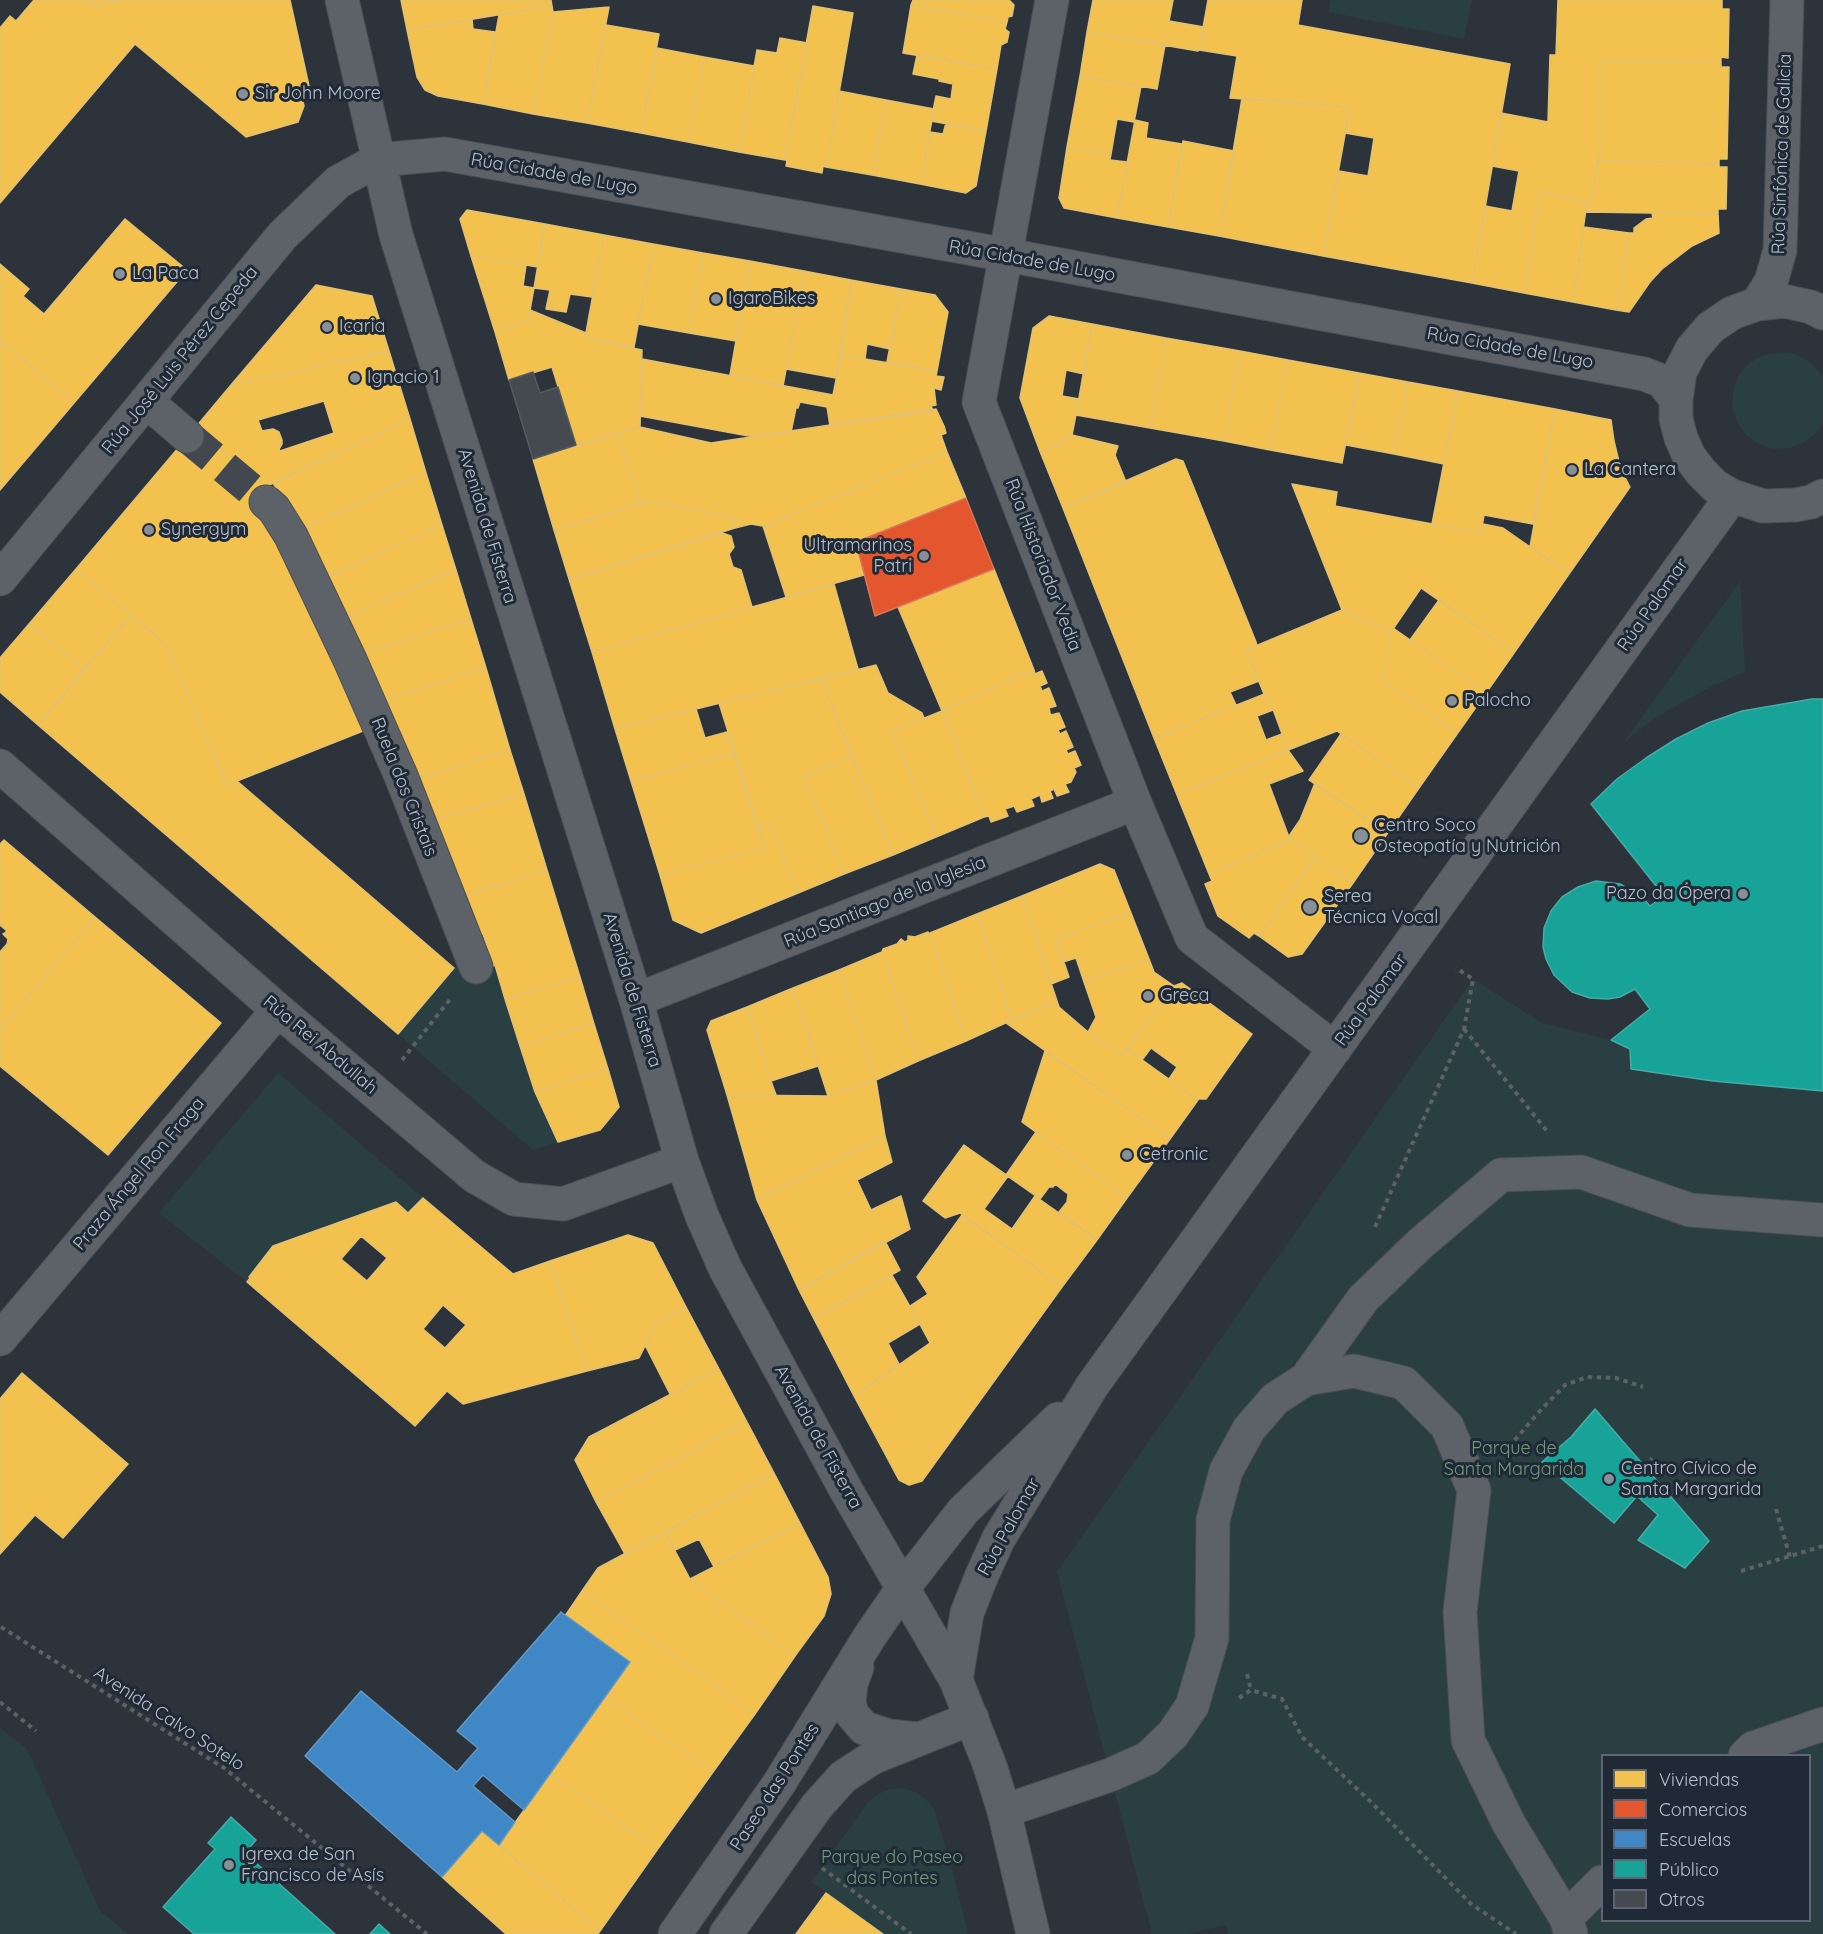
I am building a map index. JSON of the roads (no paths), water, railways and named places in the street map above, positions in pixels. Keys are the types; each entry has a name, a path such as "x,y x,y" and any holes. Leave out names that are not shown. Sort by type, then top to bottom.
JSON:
{"street":[{"name":"Avenida de Fisterra","path":"342,0 399,247 636,1000 682,1161 702,1216 725,1268 956,1680 972,1718 1004,1811 1033,1934"},
{"name":"Rúa Historiador Vedia","path":"1052,0 979,402 1135,803 1192,938 1335,1049"},
{"name":"Rúa Sinfónica de Galicia","path":"1757,304 1771,282 1780,250 1787,0"},
{"name":"Rúa Cidade de Lugo","path":"378,160 445,154 1007,255 1644,374 1662,381 1676,399"},
{"name":"Rúa José Luis Pérez Cepeda","path":"0,579 282,236 338,182 378,160"},
{"path":"1823,313 1811,307 1784,301 1757,304 1732,313 1710,328 1692,349 1680,372 1676,399 1676,418 1689,456 1715,486 1732,496 1763,506 1779,507 1811,502 1823,496"},
{"path":"146,401 187,436"},
{"name":"Rúa Palomar","path":"956,1680 967,1613 999,1538 1092,1386 1732,496"},
{"name":"Ruela dos Cristais","path":"266,502 274,509 291,536 350,660 401,776 476,967"},
{"name":"Rúa Rei Abdullah","path":"0,765 278,1010 474,1176 514,1199 563,1204 682,1161"},
{"name":"Rúa Santiago de la Iglesia","path":"636,1000 1135,803"},
{"name":"Praza Ángel Ron Fraga","path":"0,1338 278,1010"},
{"path":"1004,1811 1110,1775 1148,1758 1173,1734 1192,1706 1212,1638 1213,1520 1226,1472 1248,1429 1275,1399 1306,1378 1363,1299 1420,1244 1501,1175 1581,1172 1690,1210 1823,1220"},
{"path":"1306,1378 1354,1371 1404,1383 1447,1426 1474,1490 1460,1612 1468,1740 1509,1824 1568,1926 1601,1883"},
{"name":"Rúa Palomar","path":"903,1588 963,1511 1092,1386"},
{"name":"Paseo das Pontes","path":"675,1934 780,1782 870,1636 903,1588"},
{"name":"Paseo das Pontes","path":"870,1636 851,1684 849,1702 852,1714 864,1728 889,1736 917,1739"},
{"name":"Paseo das Pontes","path":"726,1934 817,1806 843,1777 872,1758 972,1718"},
{"path":"1746,1754 1753,1748 1823,1724"}],"tunnel":[{"path":"187,436 266,502"}],"place":[{"name":"Sir John Moore","path":"243,94"},
{"name":"La Paca","path":"120,274"},
{"name":"IgaroBikes","path":"716,299"},
{"name":"Icaria","path":"327,327"},
{"name":"Ignacio 1","path":"355,378"},
{"name":"La Cantera","path":"1572,470"},
{"name":"Synergym","path":"149,530"},
{"name":"Ultramarinos Patri","path":"924,556"},
{"name":"Palocho","path":"1452,701"},
{"name":"Centro Soco Osteopatía y Nutrición","path":"1361,836"},
{"name":"Pazo da Ópera","path":"1743,894"},
{"name":"Serea Técnica Vocal","path":"1310,907"},
{"name":"Greca","path":"1148,996"},
{"name":"Cetronic","path":"1127,1155"},
{"name":"Centro Cívico de Santa Margarida","path":"1609,1479"},
{"name":"Igrexa de San Francisco de Asís","path":"229,1865"}],"park label":[{"name":"Parque de Santa Margarida","path":"1514,1459"},
{"name":"Parque do Paseo das Pontes","path":"892,1868"}]}
